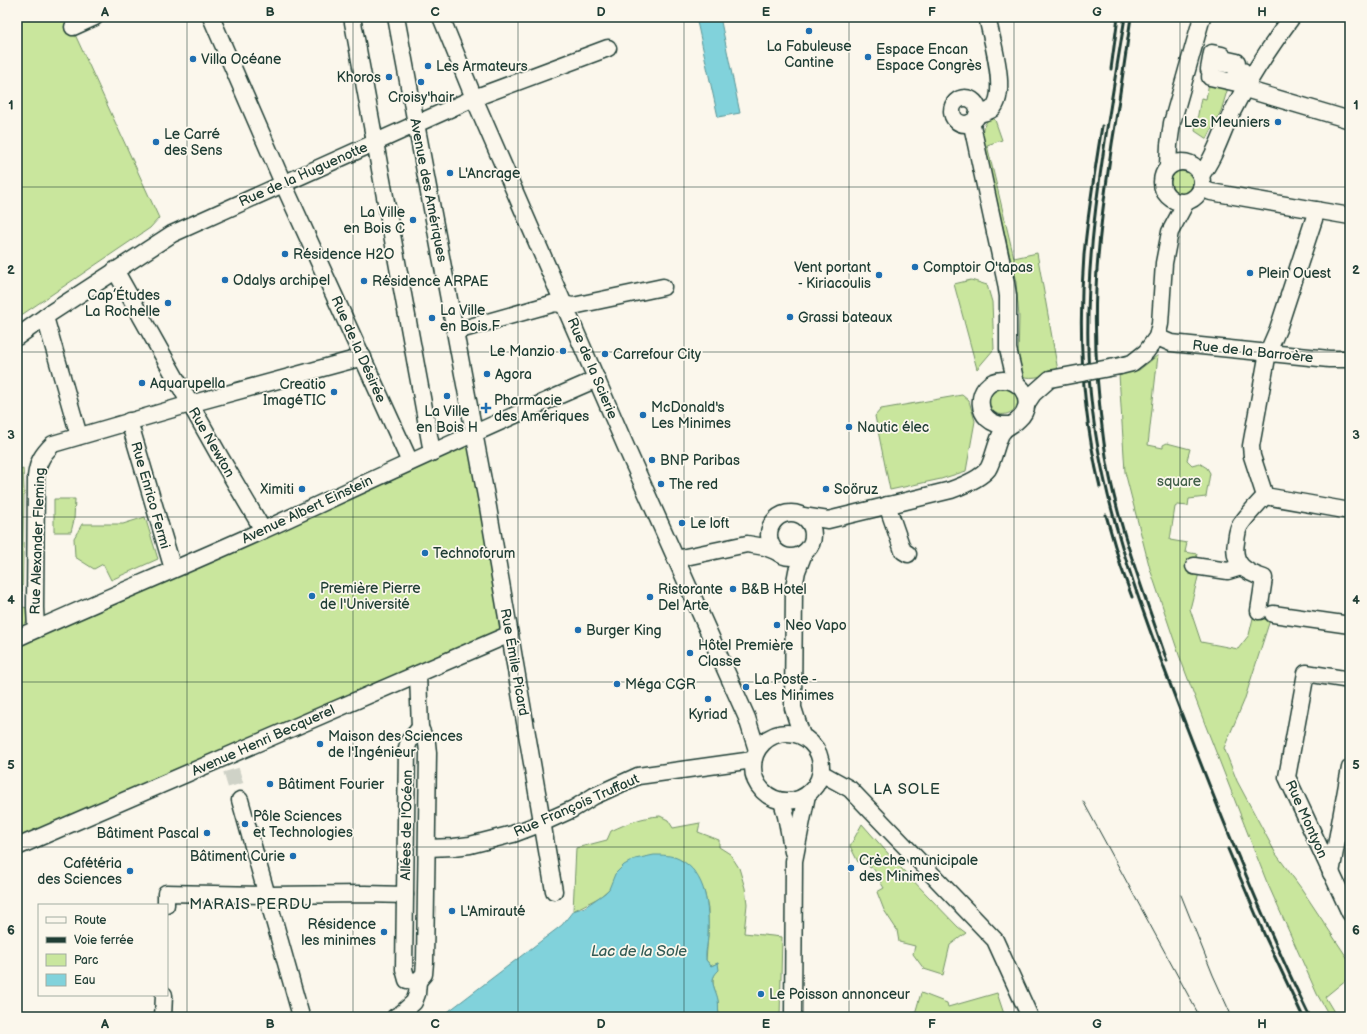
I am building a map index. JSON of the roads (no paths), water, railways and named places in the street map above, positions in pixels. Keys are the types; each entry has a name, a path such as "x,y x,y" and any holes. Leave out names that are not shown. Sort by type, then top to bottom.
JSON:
{"street":[{"path":"73,27 95,17"},
{"name":"Rue de la Désirée","path":"211,17 283,183 410,462"},
{"path":"352,17 432,452"},
{"name":"Avenue des Amériques","path":"396,17 474,433"},
{"name":"Rue de la Scierie","path":"441,17 474,98 747,718 755,755"},
{"path":"986,17 997,68 999,93 995,105 991,109 974,114 973,130 1006,283 1008,296 1008,349 1018,384 1026,397 1027,403 1026,409 1019,420 1008,425 1001,426 994,424 988,419 981,408 981,401 982,394 986,388 995,381 1010,380 1018,384 1120,366 1132,363 1146,352 1157,337 1160,324 1164,263 1170,232 1167,196"},
{"path":"1202,17 1172,123 1173,142 1189,171 1198,194 1186,202 1179,202 1167,196 1163,191 1161,184 1164,171 1189,171 1212,157 1232,114 1256,69 1292,17"},
{"name":"Rue de la Huguenotte","path":"17,336 172,234 474,98 608,48"},
{"path":"1245,89 1349,116"},
{"path":"1189,171 1211,192 1350,216"},
{"path":"1170,232 1186,202"},
{"path":"1265,496 1252,456 1251,446 1268,352 1278,329 1317,210"},
{"name":"Rue Newton","path":"116,270 190,404 263,530"},
{"path":"456,331 555,303 573,306 663,287"},
{"path":"45,317 79,436"},
{"name":"Rue de la Barroère","path":"1157,337 1171,343 1330,359 1350,359"},
{"path":"995,381 1008,349"},
{"name":"Rue Alexander Fleming","path":"36,629 36,476 38,464 43,454 53,444 129,421 362,357"},
{"name":"Avenue Albert Einstein","path":"17,638 263,530 474,433 597,379"},
{"path":"1027,403 1033,394 1050,379"},
{"path":"974,480 984,461 989,442 988,419"},
{"name":"Rue Enrico Fermi","path":"129,421 173,569"},
{"path":"747,544 770,526 778,516 784,514 790,513 828,520 951,490 969,483 988,469 1000,436 1008,425"},
{"name":"Rue Émile Picard","path":"474,433 554,891"},
{"path":"1265,496 1350,511"},
{"path":"1265,496 1241,524 1237,531 1234,548 1236,558 1241,567 1251,574 1264,578 1266,613 1350,625"},
{"path":"887,506 891,521 903,551 908,554"},
{"path":"802,736 793,708 794,586 797,571 813,536 812,528 803,516"},
{"path":"676,559 747,544 766,547 780,553 798,556 808,548 824,527 834,520 846,516"},
{"path":"770,526 770,542 780,553 794,586"},
{"path":"1194,566 1228,571 1241,567"},
{"name":"Avenue Henri Becquerel","path":"17,848 361,697 510,634"},
{"path":"418,674 420,728"},
{"name":"Rue Montyon","path":"1350,680 1306,674 1286,777 1328,850 1332,873 1350,913"},
{"path":"793,708 775,735 755,755 752,768 754,777 764,793 772,798 782,801 790,801 799,799 815,784 832,785 850,789 995,940 1030,1017"},
{"name":"Rue de la Scierie","path":"747,718 755,728 775,735"},
{"name":"Allées de l'Océan","path":"420,728 427,743 428,753 427,848 424,970 422,977 414,981 407,980 404,969 407,748 409,741 420,728"},
{"path":"775,735 796,733 802,736 814,745 820,758 815,784 794,861"},
{"name":"Rue François Truffaut","path":"427,848 454,847 475,844 513,834 573,809 594,796 638,776 726,765 755,755"},
{"name":"Rue François Truffaut","path":"726,765 754,777"},
{"path":"1328,850 1350,768"},
{"path":"240,800 301,1016"},
{"path":"782,801 794,861 793,1017"},
{"path":"166,904 166,893 404,895"},
{"path":"400,1013 416,998 414,981"},
{"path":"163,1017 164,996"}],"water":[{"path":"696,17 720,17 740,113 718,117"},
{"name":"Lac de la Sole","path":"654,855 670,856 679,859 688,865 701,882 707,903 708,914 706,960 711,966 718,963 719,970 715,974 713,985 718,1000 719,1017 441,1017 562,925 573,911 585,907 605,893 609,889 615,874 624,865 635,859"}],"tunnel":[{"path":"231,770 240,800"}],"tram line":[{"path":"1083,801 1200,1017"},
{"path":"1181,895 1213,975 1232,1017"}],"railway":[{"path":"1111,69 1118,17"},
{"path":"1125,17 1103,151 1092,241 1089,286 1089,376 1101,466 1124,553 1153,639 1244,871 1310,1017"},
{"path":"1131,17 1109,162 1100,234 1095,307 1097,366 1104,443 1115,499 1130,553 1167,661"},
{"path":"1100,487 1085,401 1081,314 1084,255 1102,126"},
{"path":"1106,515 1121,567 1132,597"},
{"path":"1228,849 1265,936 1303,1017"}],"place":[{"name":"La Fabuleuse Cantine","path":"809,31"},
{"name":"Espace Encan Espace Congrès","path":"868,57"},
{"name":"Villa Océane","path":"193,59"},
{"name":"Les Armateurs","path":"428,66"},
{"name":"Khoros","path":"389,77"},
{"name":"Croisy'hair","path":"421,82"},
{"name":"Les Meuniers","path":"1278,122"},
{"name":"Le Carré des Sens","path":"156,142"},
{"name":"L'Ancrage","path":"450,173"},
{"name":"La Ville en Bois C","path":"413,220"},
{"name":"Résidence H2O","path":"285,254"},
{"name":"Comptoir O'tapas","path":"915,267"},
{"name":"Plein Ouest","path":"1250,273"},
{"name":"Vent portant - Kiriacoulis","path":"879,275"},
{"name":"Odalys archipel","path":"225,280"},
{"name":"Résidence ARPAE","path":"364,281"},
{"name":"Cap’Études La Rochelle","path":"168,303"},
{"name":"Grassi bateaux","path":"790,317"},
{"name":"La Ville en Bois F","path":"432,318"},
{"name":"Le Manzio","path":"563,351"},
{"name":"Carrefour City","path":"605,354"},
{"name":"Agora","path":"487,374"},
{"name":"Aquarupella","path":"142,383"},
{"name":"Creatio ImagéTIC","path":"334,392"},
{"name":"La Ville en Bois H","path":"447,396"},
{"name":"Pharmacie des Amériques","path":"486,408"},
{"name":"McDonald's Les Minimes","path":"643,415"},
{"name":"Nautic élec","path":"849,427"},
{"name":"BNP Paribas","path":"652,460"},
{"name":"The red","path":"661,484"},
{"name":"Ximiti","path":"302,489"},
{"name":"Soöruz","path":"826,489"},
{"name":"Le loft","path":"682,523"},
{"name":"Technoforum","path":"425,553"},
{"name":"B&B Hotel","path":"733,589"},
{"name":"Première Pierre de l'Université","path":"312,596"},
{"name":"Ristorante Del Arte","path":"650,597"},
{"name":"Neo Vapo","path":"777,625"},
{"name":"Burger King","path":"578,630"},
{"name":"Hôtel Première Classe","path":"690,653"},
{"name":"Méga CGR","path":"617,684"},
{"name":"La Poste - Les Minimes","path":"746,687"},
{"name":"Kyriad","path":"708,699"},
{"name":"Maison des Sciences de l'Ingénieur","path":"320,744"},
{"name":"Bâtiment Fourier","path":"270,784"},
{"name":"Pôle Sciences et Technologies","path":"245,824"},
{"name":"Bâtiment Pascal","path":"207,833"},
{"name":"Bâtiment Curie","path":"293,856"},
{"name":"Crèche municipale des Minimes","path":"851,868"},
{"name":"Cafétéria des Sciences","path":"130,871"},
{"name":"L'Amirauté","path":"452,911"},
{"name":"Résidence les minimes","path":"384,932"},
{"name":"Le Poisson annonceur","path":"761,994"}],"district":[{"name":"LA SOLE","path":"907,789"},
{"name":"MARAIS PERDU","path":"251,904"}],"park label":[{"name":"square","path":"1179,481"}]}
